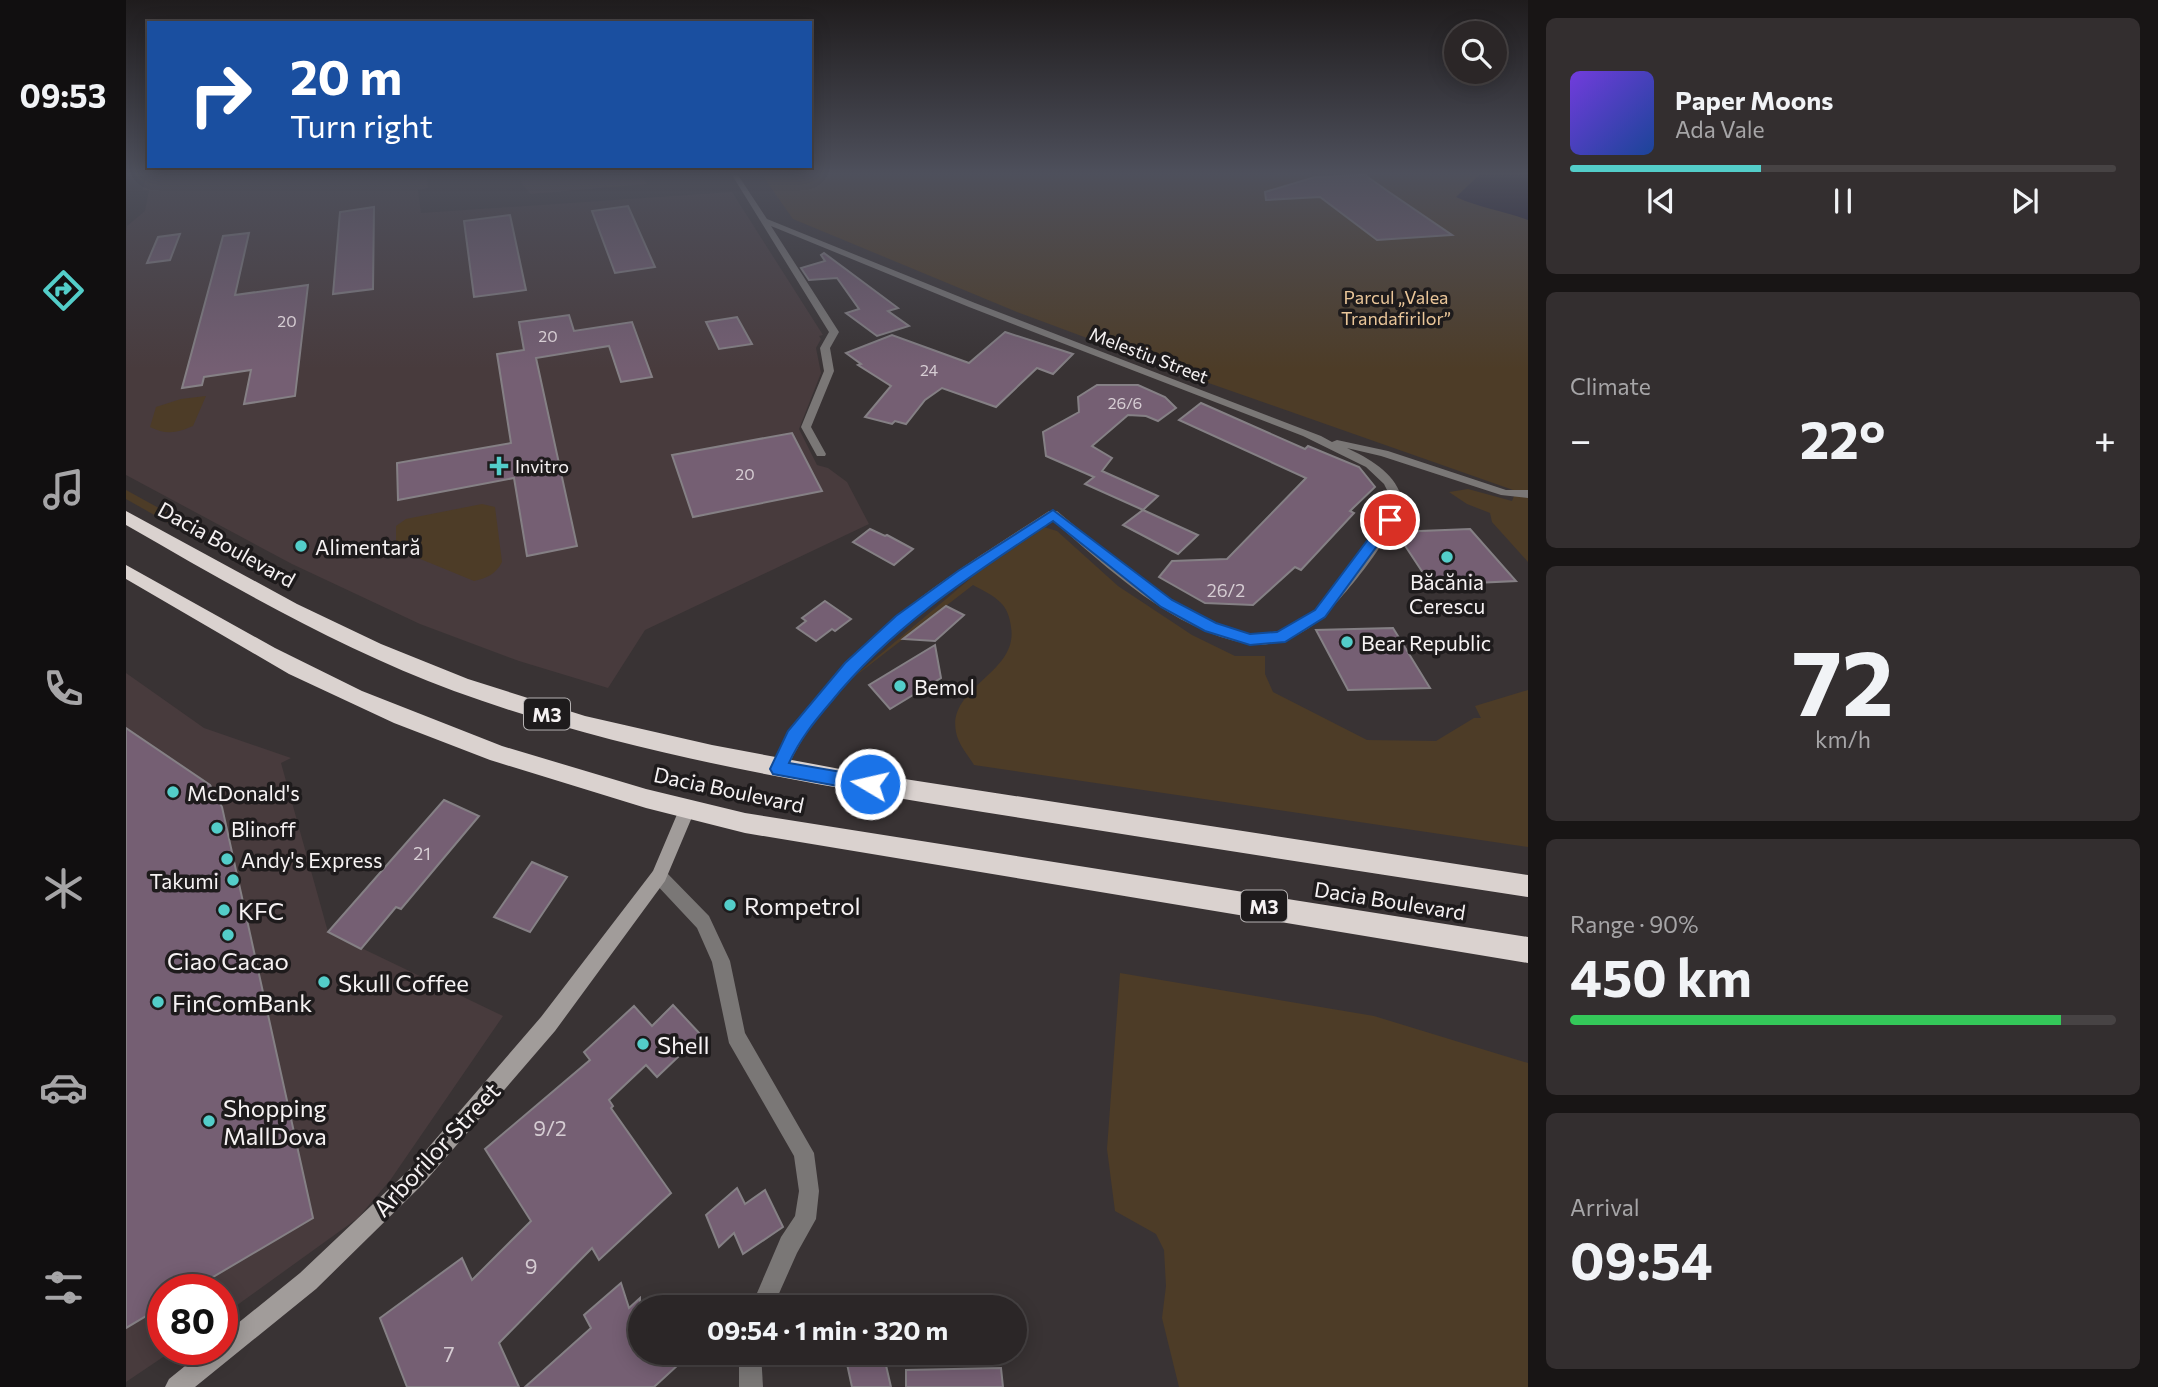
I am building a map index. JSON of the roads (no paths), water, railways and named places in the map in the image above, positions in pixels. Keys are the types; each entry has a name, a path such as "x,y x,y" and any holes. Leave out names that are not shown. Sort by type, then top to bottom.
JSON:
{"highway":[{"name":"Dacia Boulevard","path":"126,517 312,621 400,662 540,712 645,741 779,769 1003,806 1528,886"},
{"name":"Dacia Boulevard","path":"126,571 354,696 486,748 687,810 745,823 1528,950"}],"street":[{"path":"777,240 834,332 825,348 829,371 806,427 821,454"},
{"name":"Melestiu Street","path":"812,240 1308,436 1384,453 1505,493 1528,494"},
{"path":"779,769 793,735 850,667 912,612 1053,514 1167,604 1211,627 1250,640 1280,638 1320,614 1385,531 1397,507 1395,495 1380,472 1369,464 1308,436"},
{"name":"Arborilor Street","path":"177,1387 308,1282 416,1177 548,1024 659,876 687,810"},
{"path":"659,876 703,922 721,961 736,1036 804,1153 809,1191 805,1219 789,1244 767,1295"},
{"path":"750,1365 751,1387"}],"place":[{"name":"Invitro","path":"499,466"},
{"name":"Alimentară","path":"301,546"},
{"name":"Băcănia Cerescu","path":"1447,557"},
{"name":"Bear Republic","path":"1347,642"},
{"name":"Bemol","path":"900,686"},
{"name":"McDonald's","path":"173,792"},
{"name":"Blinoff","path":"217,828"},
{"name":"Andy's Express","path":"227,859"},
{"name":"Takumi","path":"233,880"},
{"name":"Rompetrol","path":"730,905"},
{"name":"KFC","path":"224,910"},
{"name":"Ciao Cacao","path":"228,935"},
{"name":"Skull Coffee","path":"324,982"},
{"name":"FinComBank","path":"158,1002"},
{"name":"Shell","path":"643,1044"},
{"name":"Shopping MallDova","path":"209,1121"}],"park label":[{"name":"Parcul „Valea Trandafirilor”","path":"1396,307"}]}
